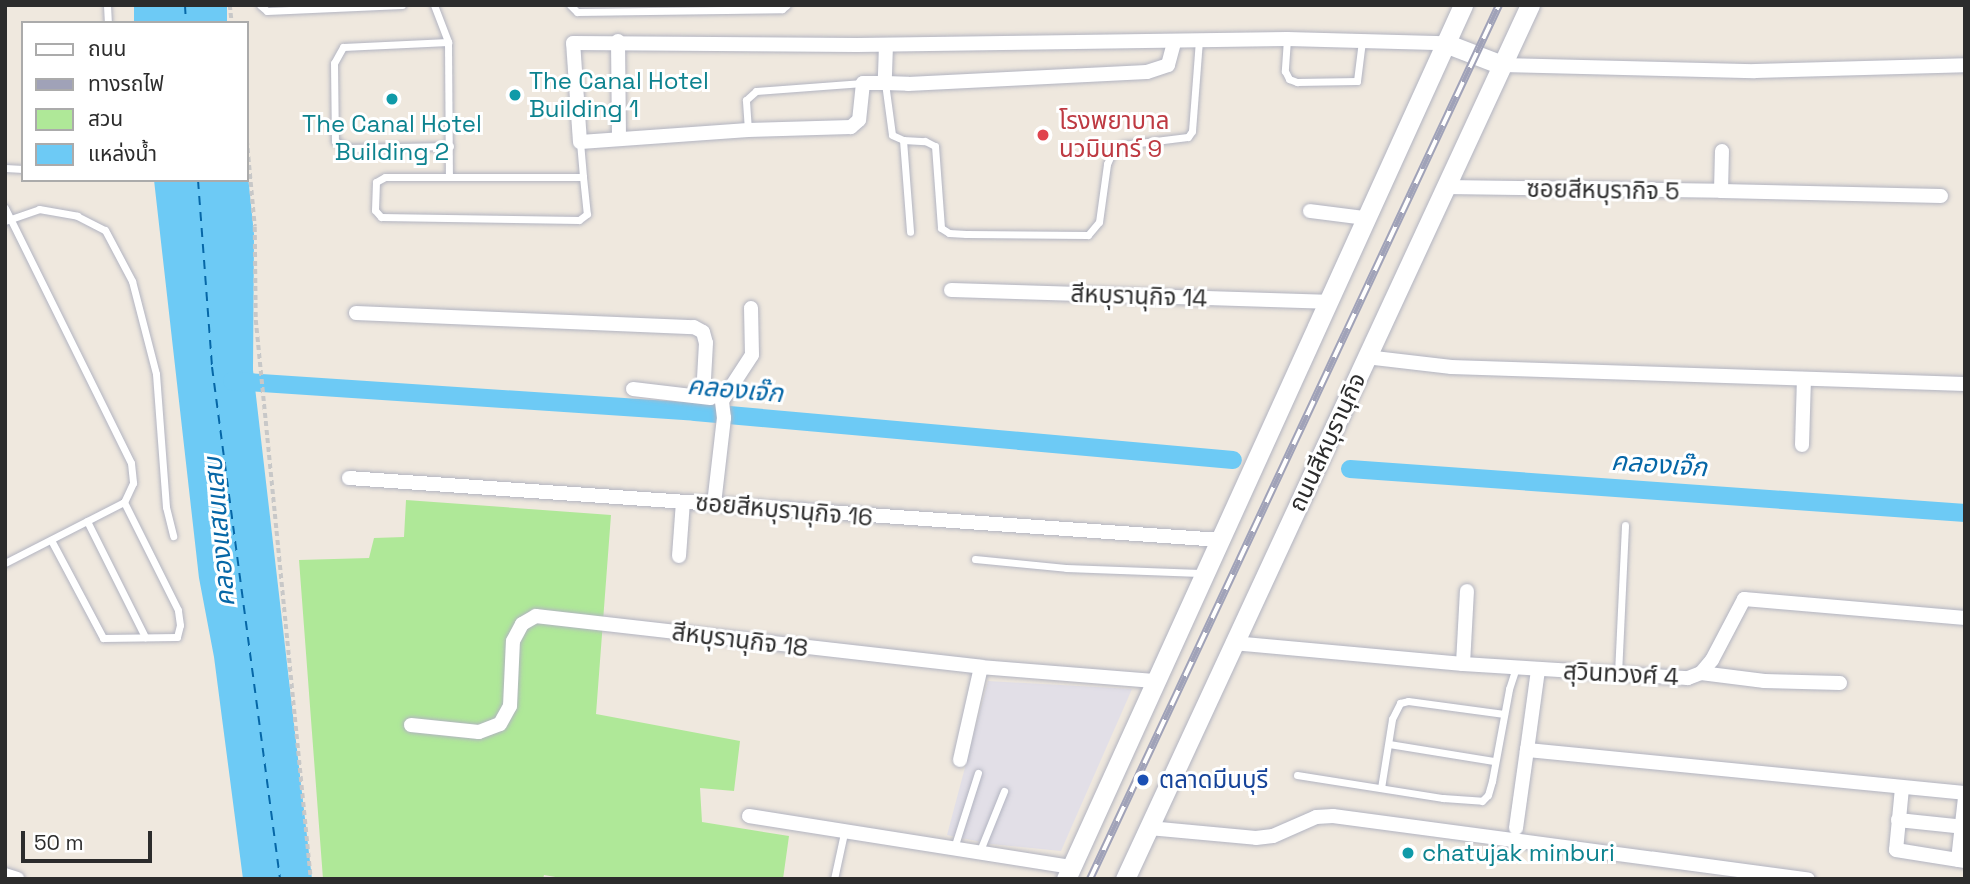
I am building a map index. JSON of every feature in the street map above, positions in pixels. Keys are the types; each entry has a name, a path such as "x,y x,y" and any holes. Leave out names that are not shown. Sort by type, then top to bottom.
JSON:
{"main road":[{"path":"1069,873 1463,5"},
{"name":"ถนนสีหบุรานุกิจ","path":"1125,879 1530,5"},
{"path":"1445,43 1502,65"}],"street":[{"path":"1174,42 1168,65 1147,72 863,83 856,125 579,142 573,43 618,41 886,44 1287,39 1445,43"},
{"path":"618,41 619,139"},
{"path":"884,83 886,44"},
{"path":"1502,65 1755,71 1965,65"},
{"path":"1721,191 1722,151"},
{"name":"ซอยสีหบุรากิจ 5","path":"1445,187 1941,196"},
{"path":"1310,211 1365,218"},
{"name":"สีหบุรานุกิจ 14","path":"951,290 1327,302"},
{"path":"714,504 722,435 722,401 752,355 751,308"},
{"path":"356,313 694,327 703,332 706,343 703,396"},
{"path":"1366,357 1451,367 1965,384"},
{"path":"1802,445 1804,379"},
{"path":"633,389 703,396 722,401"},
{"name":"ซอยสีหบุรานุกิจ 16","path":"349,478 1220,540"},
{"path":"679,556 683,502"},
{"path":"1463,664 1467,591"},
{"name":"สุวินทวงศ์ 4","path":"1233,643 1538,670 1688,678 1701,673 1744,599 1965,618"},
{"name":"สีหบุรานุกิจ 18","path":"411,725 479,732 500,724 510,706 513,641 522,624 536,616 981,667 1156,681"},
{"path":"960,760 981,667"},
{"path":"1517,828 1538,670"},
{"path":"1701,673 1764,681 1839,683"},
{"path":"1527,750 1902,788 1965,795 1961,860 1896,850 1902,788"},
{"path":"749,816 979,853 1069,873"},
{"path":"1149,828 1256,838 1273,836 1316,817 1332,816 1808,879"},
{"path":"1898,820 1963,827"},
{"path":"5,875 17,879"}],"lane":[{"path":"260,5 267,11 402,5"},
{"path":"434,5 448,42 449,177"},
{"path":"570,5 577,12 782,9 788,5"},
{"path":"1287,39 1285,71 1289,79 1297,82 1357,81 1362,41"},
{"path":"884,83 888,129 892,135 903,140 925,141 935,146 939,222 944,231 966,234 1088,235 1099,222 1107,164 1112,153 1123,145 1188,137 1192,131 1199,40"},
{"path":"448,42 343,47 334,63 335,141 349,148 450,146"},
{"path":"748,130 746,100 756,91 863,83"},
{"path":"903,140 909,232"},
{"path":"579,142 583,177 587,214 579,220 381,217 375,210 374,188 379,178 583,177"},
{"path":"5,208 131,463 134,483 124,502 5,563"},
{"path":"9,220 39,209 77,216 105,230 132,281 156,374 166,507 173,536"},
{"path":"51,540 103,638 177,637 180,625 178,610 124,502"},
{"path":"87,521 145,637"},
{"path":"1618,674 1625,525"},
{"path":"975,559 1066,568 1205,573"},
{"path":"1297,775 1472,802 1482,801 1488,795 1516,668"},
{"path":"1381,788 1392,719 1400,703 1408,701 1504,714"},
{"path":"1389,744 1494,761"},
{"path":"954,849 978,774"},
{"path":"979,853 1004,791"},
{"path":"834,879 844,833"}],"path":[{"path":"248,152 255,227 258,345 311,879"}],"shaded area":[{"path":"988,681 1132,689 1061,851 991,844 947,835"}],"green space":[{"path":"406,500 611,515 596,714 740,741 734,791 700,788 702,822 789,836 783,879 567,879 544,875 543,879 323,879 299,560 369,558 374,538 404,537"}],"water":[{"path":"134,5 227,5 227,21 134,21"},
{"name":"คลองแสนแสบ","path":"248,176 254,234 253,370 312,879 243,879 214,657 199,578 154,182 248,182"}],"waterway":[{"name":"คลองเจ๊ก","path":"232,381 695,412 1233,460"},
{"name":"คลองเจ๊ก","path":"1350,469 1965,513"}],"ferry route":[{"path":"185,5 186,21"},
{"path":"198,182 212,367 280,879"}],"railway":[{"path":"1090,879 1499,5"}],"place":[{"name":"The Canal Hotel Building 1","path":"515,95"},
{"name":"The Canal Hotel Building 2","path":"392,99"},
{"name":"โรงพยาบาล นวมินทร์ 9","path":"1043,135"},
{"name":"ตลาดมีนบุรี","path":"1143,780"},
{"name":"chatujak minburi","path":"1408,853"}]}
